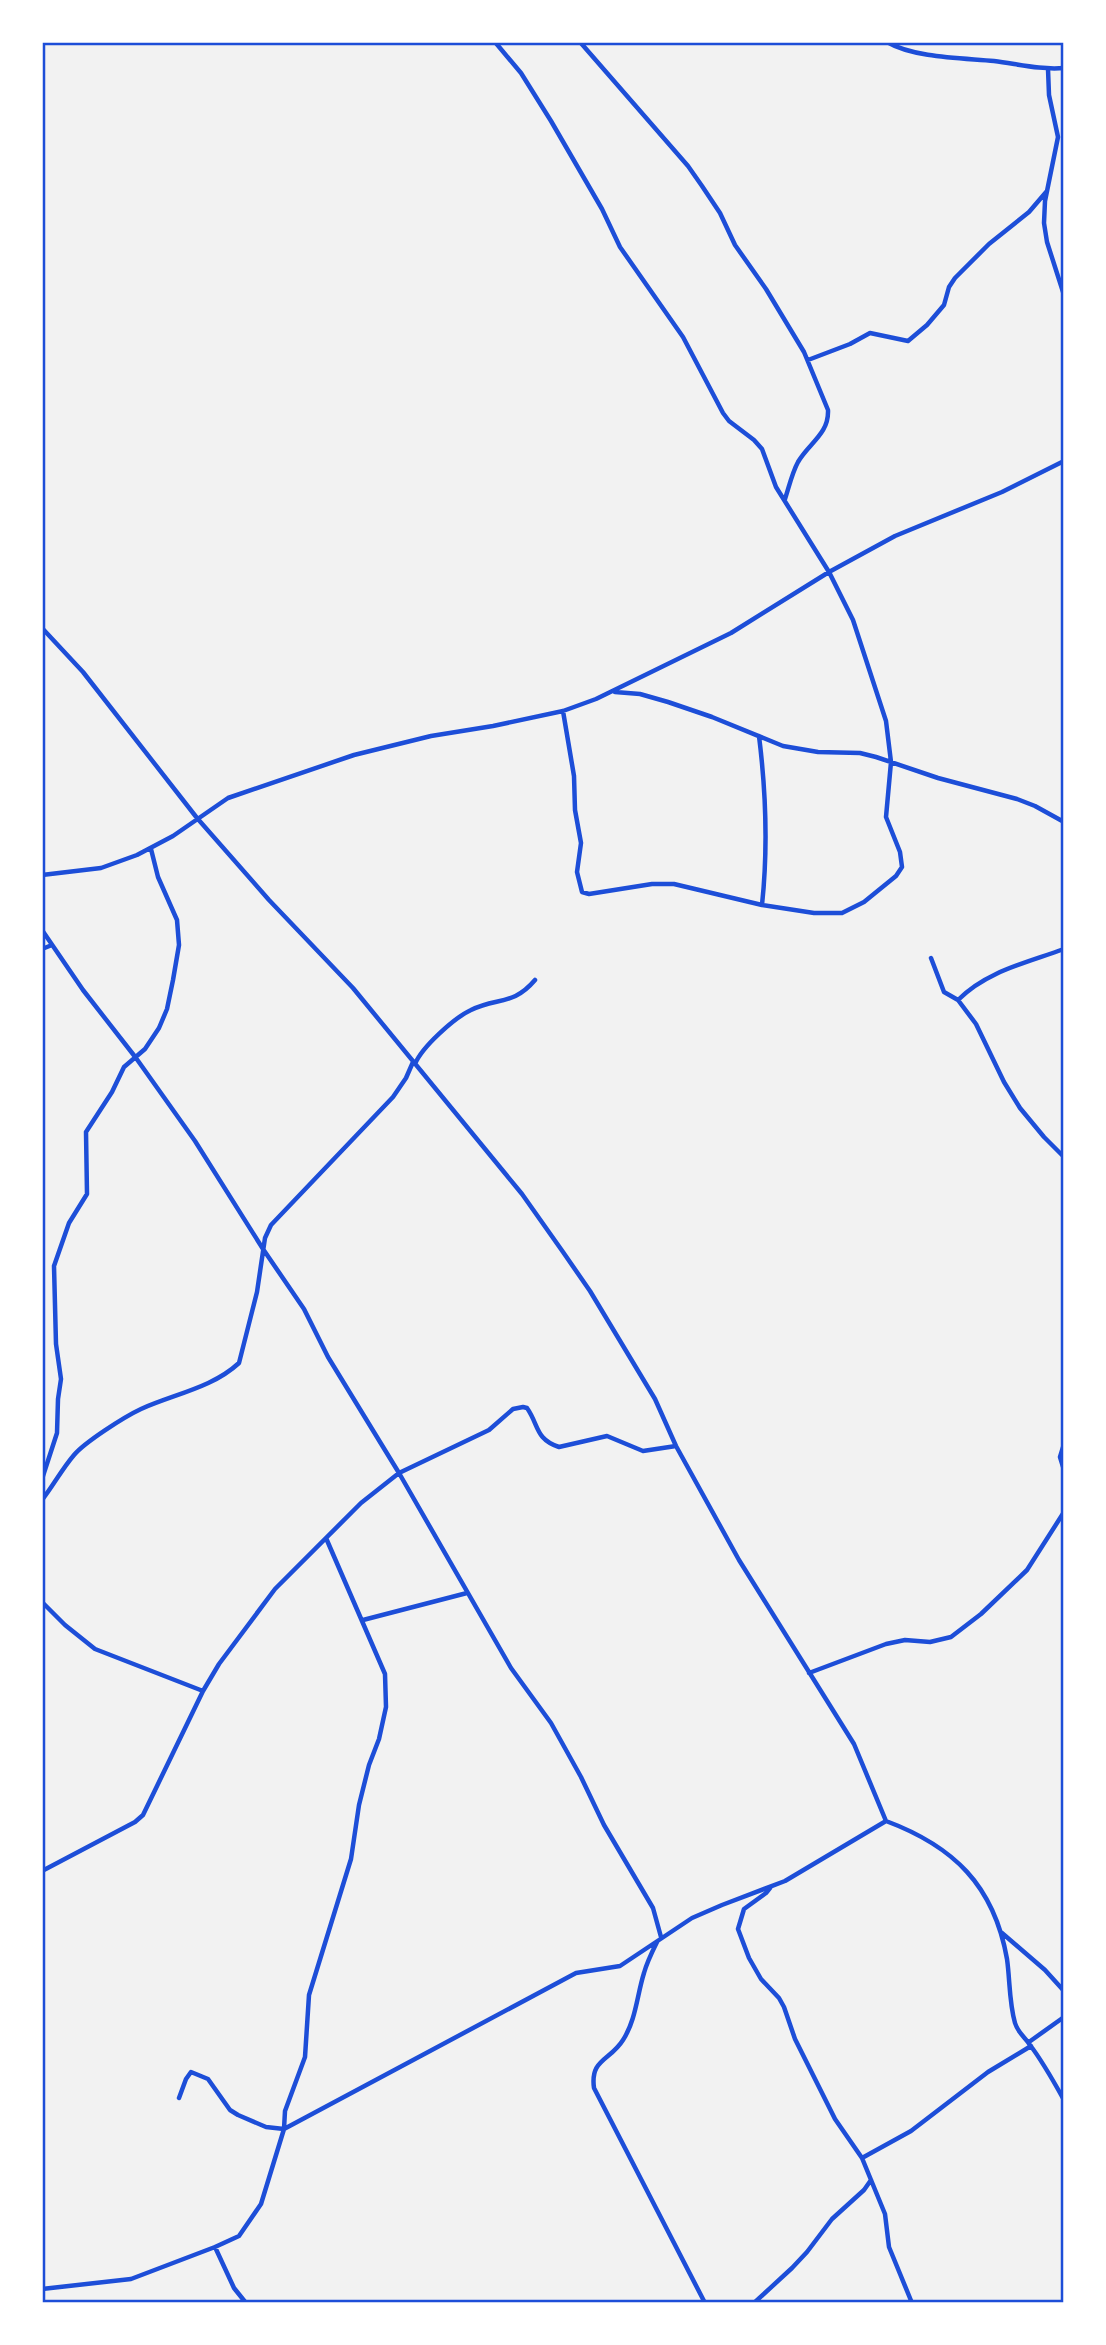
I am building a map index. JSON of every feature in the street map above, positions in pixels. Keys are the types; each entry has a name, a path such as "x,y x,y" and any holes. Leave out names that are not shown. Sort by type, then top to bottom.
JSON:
{"street":[{"path":"495,42 521,73 551,121 602,209 620,247 683,337 723,412 729,421 762,449 773,482 829,572 853,620 882,705 891,762 886,817 901,857 899,873 864,902 842,913 814,913 762,905 674,884 652,884 589,894 581,891 577,872 580,851 574,776 563,710"},
{"path":"580,42 688,166 720,213 734,244 766,289 808,360 829,419 822,433 798,463 785,500"},
{"path":"887,42 915,52 1048,69 1064,68"},
{"path":"1048,69 1049,95 1058,137 1047,191 1044,223 1047,242 1064,295"},
{"path":"808,360 870,333 908,341 927,325 944,305 949,287 955,278 989,244 1029,212 1047,191"},
{"path":"42,875 101,868 150,849 215,805 240,793 354,755 431,736 493,726 563,710 615,692 731,633 829,572 895,536 1002,492 1064,461"},
{"path":"42,628 97,689 198,818 269,900 353,988 522,1194 590,1291 654,1399 676,1446 739,1560 854,1744 886,1821 913,1831 946,1851 964,1866 978,1883 1001,1933 1015,2025 1030,2044 1064,2100"},
{"path":"615,692 640,694 668,702 799,749 860,754 891,762 938,778 1017,799 1064,821"},
{"path":"759,736 766,800 762,905"},
{"path":"42,1479 56,1437 61,1379 55,1345 54,1266 69,1223 87,1194 86,1132 112,1092 124,1067 152,1040 167,1009 179,945 174,911 158,877 150,849"},
{"path":"42,930 195,1141 311,1320 341,1379 400,1473 511,1668 551,1723 604,1825 653,1908 659,1939 643,1974 636,2010 625,2037 594,2069 592,2077 594,2088 705,2303"},
{"path":"42,949 52,945"},
{"path":"958,1000 976,984 997,972 1064,949"},
{"path":"931,958 944,992 958,1000 976,1024 1004,1082 1020,1108 1044,1138 1064,1157"},
{"path":"42,1500 75,1453 84,1446 136,1411 183,1395 230,1371 239,1363 257,1292 263,1249 271,1225 393,1097 422,1052 460,1017 477,1008 523,994 535,980"},
{"path":"42,1871 135,1822 143,1815 203,1690 233,1644 268,1598 326,1538 361,1503 400,1473 489,1430 505,1414 517,1407 527,1408 537,1432 559,1447 607,1436 643,1451 676,1446"},
{"path":"1064,1444 1060,1457 1064,1469"},
{"path":"809,1673 886,1643 905,1640 930,1642 951,1637 981,1614 1027,1570 1064,1512"},
{"path":"42,2289 131,2279 215,2248 239,2236 261,2204 284,2129 285,2111 305,2057 309,1995 351,1859 359,1805 369,1765 380,1739 386,1707 385,1674 326,1538"},
{"path":"363,1620 467,1593"},
{"path":"42,1602 95,1649 203,1690"},
{"path":"179,2098 186,2079 194,2072 208,2079 230,2110 266,2127 284,2129 576,1973 620,1966 692,1918 785,1881 886,1821"},
{"path":"771,1887 744,1909 738,1929 749,1958 761,1979 784,2007 795,2039 835,2119 862,2158 885,2214 889,2247 912,2303"},
{"path":"1001,1933 1045,1970 1064,1991"},
{"path":"862,2158 911,2132 1064,2017"},
{"path":"754,2303 792,2268 832,2219 864,2190 871,2179"},
{"path":"215,2248 234,2288 246,2303"}]}
